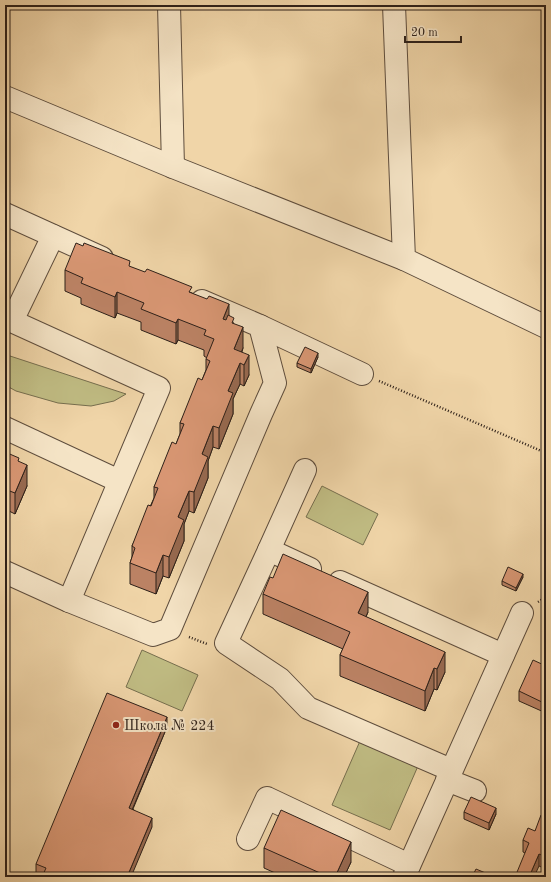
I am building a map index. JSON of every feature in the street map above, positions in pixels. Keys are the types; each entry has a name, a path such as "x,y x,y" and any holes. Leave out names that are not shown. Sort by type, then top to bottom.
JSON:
{"lane":[{"path":"169,5 172,167"},
{"path":"394,5 404,259"},
{"path":"5,96 172,167 404,259 546,327"},
{"path":"5,214 118,264"},
{"path":"53,236 9,319 159,388 68,601"},
{"path":"182,292 260,326 362,374"},
{"path":"5,572 68,601 153,635 170,629 275,383 260,326"},
{"path":"5,428 118,481"},
{"path":"305,470 226,643 280,679 308,708 449,775 475,791"},
{"path":"269,550 503,655"},
{"path":"248,839 267,798 406,871 522,612"}],"path":[{"path":"362,374 546,453"},
{"path":"170,629 222,650 226,643"}],"shaded area":[{"path":"5,355 126,394 114,401 91,406 58,403 16,391 5,385"},
{"path":"322,486 378,514 363,545 306,517"},
{"path":"142,650 198,675 182,711 126,687"},
{"path":"360,741 418,766 390,830 332,805"}],"building":[{"path":"76,243 83,246 84,243 130,261 129,266 145,272 147,269 192,287 189,292 207,299 209,296 229,304 223,319 226,320 228,315 234,318 232,323 243,327 234,349 249,355 244,365 240,363 228,391 233,393 219,428 213,426 202,454 208,457 194,492 189,491 178,517 184,520 169,557 163,555 156,573 130,563 135,548 132,546 148,505 151,506 158,488 154,487 172,442 176,444 184,424 180,423 198,378 202,380 210,361 206,359 214,339 204,335 206,330 178,319 176,323 141,309 144,303 117,292 115,297 81,283 83,278 65,270"},
{"path":"305,347 318,353 311,369 297,363"},
{"path":"5,452 19,458 18,461 27,465 15,493 7,490 5,495"},
{"path":"283,554 368,592 358,613 445,652 437,669 434,668 425,691 340,655 350,632 263,594 270,577 273,578"},
{"path":"508,567 523,574 516,588 502,581"},
{"path":"533,660 546,666 546,704 519,691"},
{"path":"107,693 167,717 129,808 152,818 127,877 42,877 46,868 36,864"},
{"path":"471,797 496,808 489,823 464,812"},
{"path":"281,810 351,842 335,877 329,877 264,848"},
{"path":"541,815 546,817 546,857 539,854 529,877 515,877 529,843 523,840 528,828 535,831"},
{"path":"476,869 495,877 472,877"}],"place":[{"name":"Школа № 224","path":"116,725"}]}
